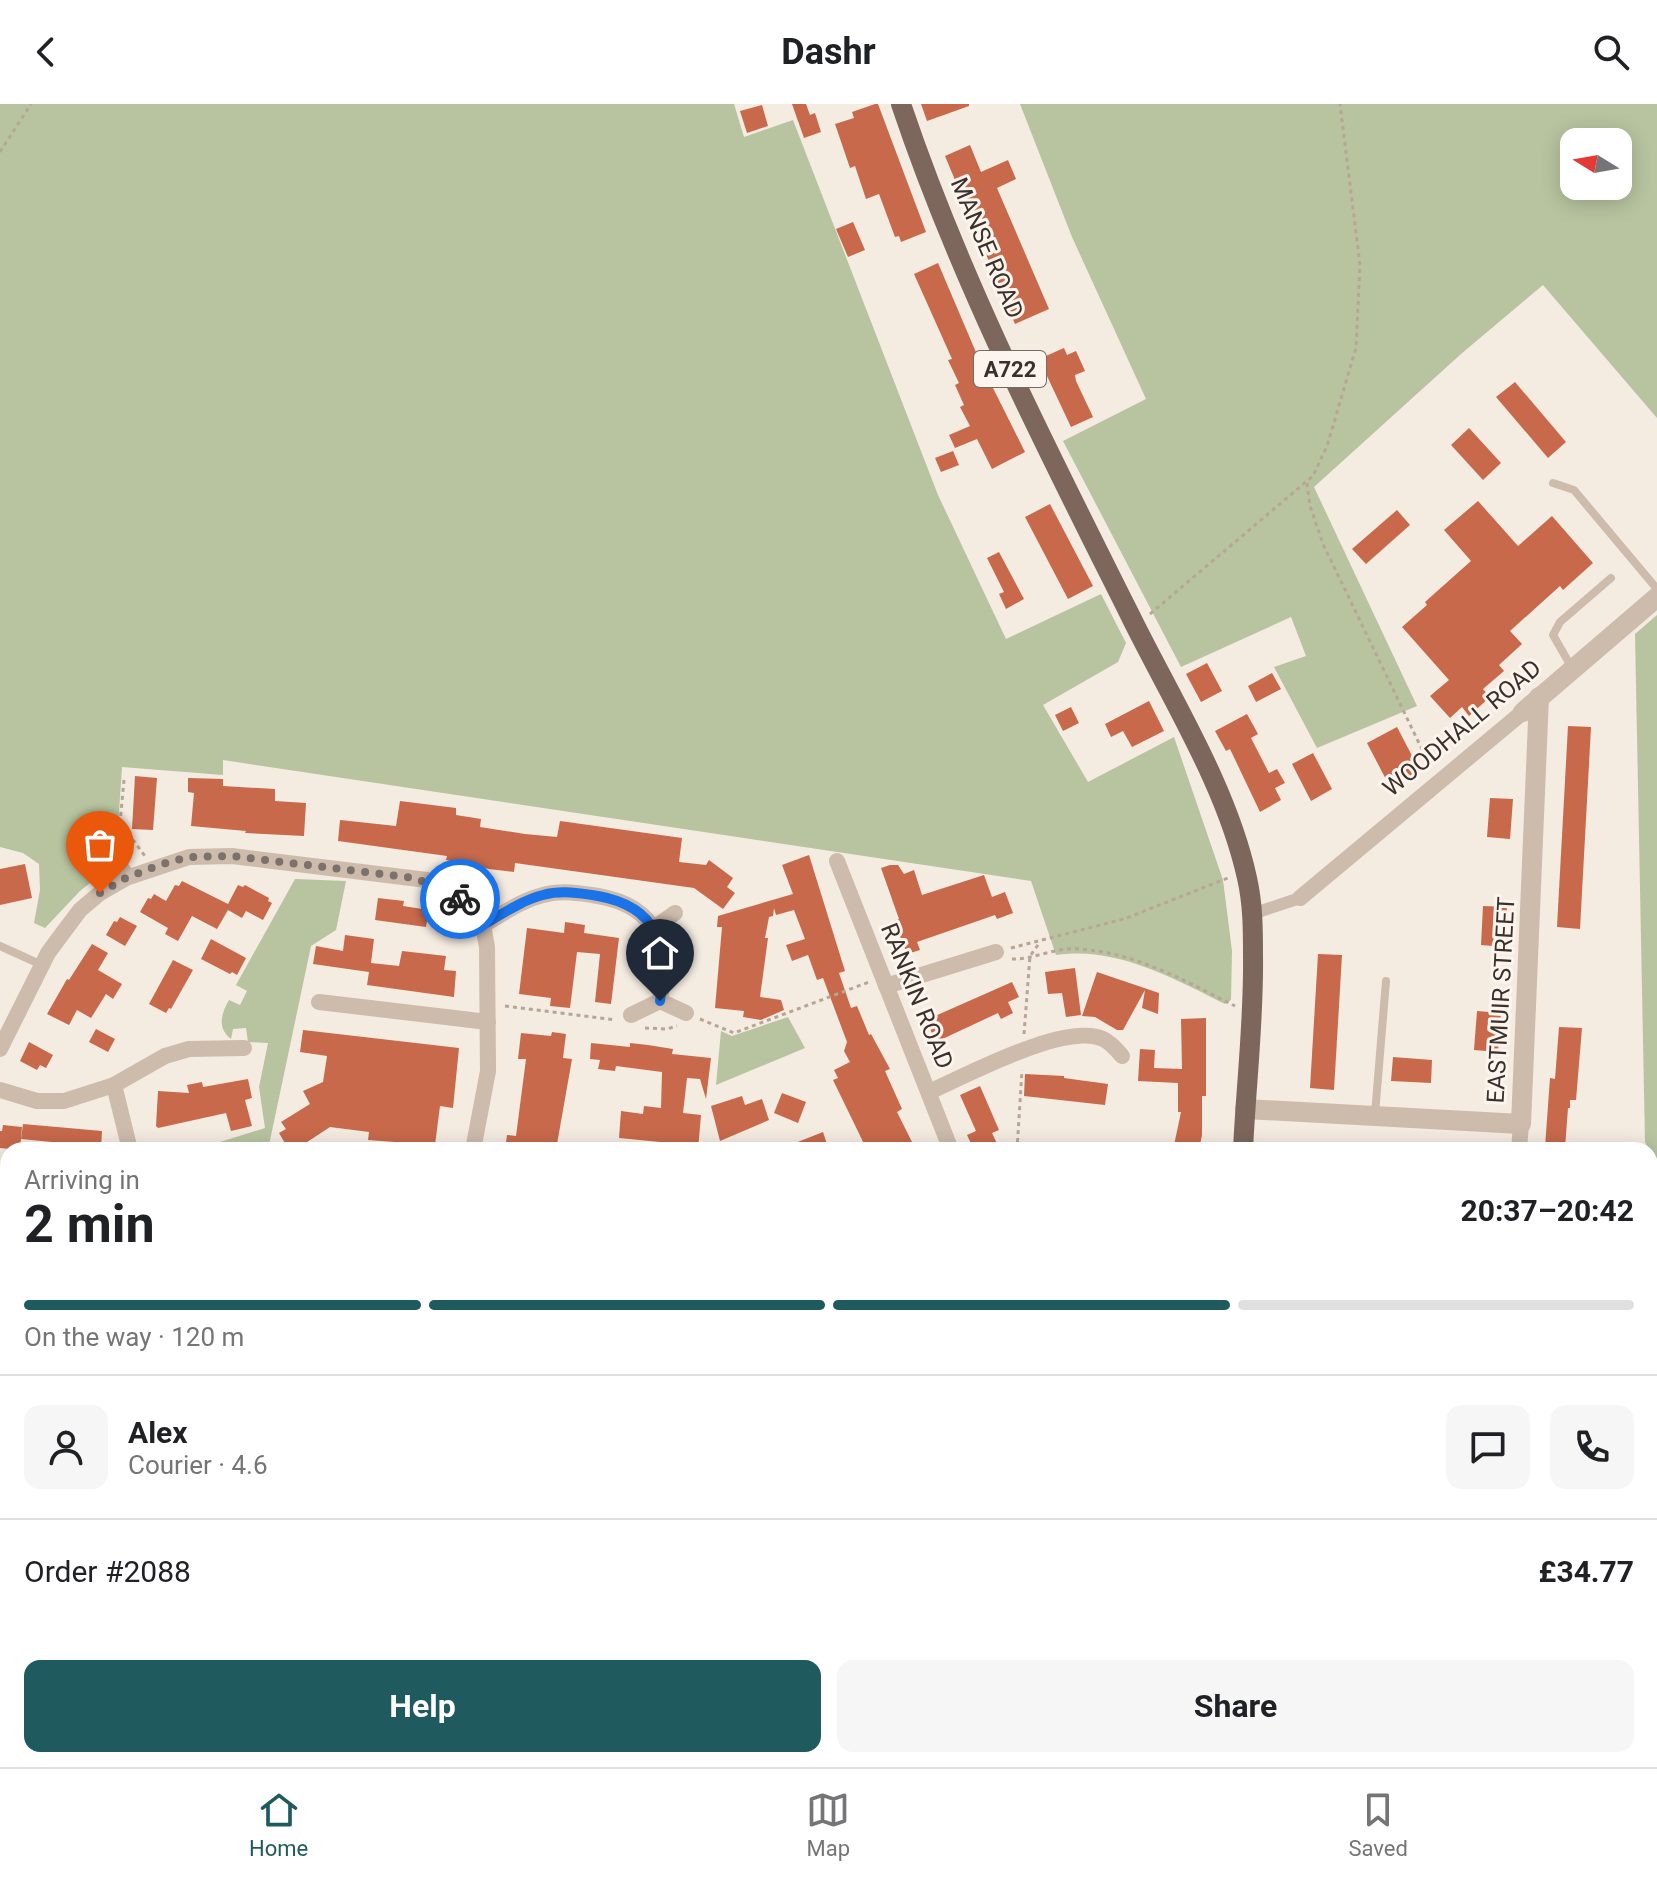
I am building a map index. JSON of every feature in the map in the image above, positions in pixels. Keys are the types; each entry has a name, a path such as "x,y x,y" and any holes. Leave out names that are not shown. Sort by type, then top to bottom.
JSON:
{"main road":[{"name":"MANSE ROAD","path":"901,104 951,234 1016,382 1135,626"},
{"name":"A722","path":"1135,626 1230,820 1246,872 1252,914 1252,1014 1243,1142"}],"street":[{"name":"WOODHALL ROAD","path":"1300,898 1657,597"},
{"name":"EASTMUIR STREET","path":"1245,1109 1521,1124 1539,697"},
{"path":"0,1049 42,965 80,910 100,893 154,867 189,857 232,856 427,880 457,896 483,925 487,947 488,1071 475,1142"},
{"name":"RANKIN ROAD","path":"837,861 948,1142"},
{"path":"483,925 542,895 568,892 614,899 633,907 654,928 662,946 664,963 660,1001 635,1020"},
{"path":"1252,914 1300,898"},
{"path":"654,928 675,913"},
{"path":"885,981 996,952"},
{"path":"660,1001 687,1019"},
{"path":"319,1002 488,1022"},
{"path":"929,1092 1055,1039 1085,1036 1104,1039 1122,1056"},
{"path":"0,1090 37,1101 64,1101 114,1085 165,1056 189,1049 244,1048"},
{"path":"114,1085 128,1142"},
{"path":"1520,1142 1521,1124"}],"lane":[{"path":"1553,483 1574,490 1657,589"},
{"path":"1573,669 1553,635 1560,622 1611,578"},
{"path":"106,841 132,876"},
{"path":"0,946 42,965"},
{"path":"1375,1115 1386,981"}],"path":[{"path":"0,152 31,104"},
{"path":"1135,626 1313,476 1327,446 1356,348 1360,265 1340,104"},
{"path":"1307,481 1310,506 1329,559 1438,783"},
{"path":"124,780 120,823 154,867"},
{"path":"1246,872 1124,919 1009,948 1012,960 1060,949 1118,956 1166,970 1252,1014"},
{"path":"488,1004 635,1020 667,1029 687,1019 699,1018 734,1033 885,981"}],"green space":[{"path":"0,104 734,104 744,137 793,120 938,495 1006,639 1101,594 1126,643 1118,662 1043,705 1088,782 1174,737 1223,880 1232,951 1231,1000 1225,1004 1144,966 1122,960 1078,953 1056,955 1031,881 223,760 223,775 122,767 118,827 85,856 101,874 45,928 34,923 40,890 39,864 23,853 0,847"},
{"path":"1020,104 1657,104 1657,418 1543,285 1461,354 1314,487 1417,706 1317,748 1274,667 1306,656 1291,617 1181,667 1063,441 1146,399 1072,237"},
{"path":"1657,615 1657,1142 1645,1142 1635,634"},
{"path":"295,879 346,881 336,930 311,946 270,1142 220,1142 265,1128 259,1087 268,1043 248,1042 246,1028 233,1029 231,1039 222,1026 229,1000 240,1005 247,991 236,985"},
{"path":"788,1017 805,1048 716,1085 721,1031 732,1036"}],"building":[{"path":"792,104 806,104 810,115 815,113 821,132 804,138"},
{"path":"878,104 926,232 901,242 899,236 895,237 879,194 866,199 855,166 850,168 835,124 854,118 852,112"},
{"path":"921,104 969,104 969,106 927,121"},
{"path":"762,105 768,126 747,133 740,111"},
{"path":"970,145 981,172 1008,160 1016,179 997,188 1049,309 1015,324 945,156"},
{"path":"853,222 865,250 848,257 836,229"},
{"path":"938,263 981,364 1025,452 992,469 977,439 955,448 949,435 970,426 960,407 964,405 955,385 959,383 948,360 952,359 914,274"},
{"path":"1064,348 1067,355 1076,351 1085,371 1075,375 1076,381 1093,417 1071,427 1039,359"},
{"path":"1515,382 1566,442 1548,458 1496,397"},
{"path":"1469,428 1501,463 1483,480 1451,445"},
{"path":"953,451 959,465 941,472 935,458"},
{"path":"1478,501 1518,546 1552,516 1593,563 1563,590 1560,586 1510,631 1522,644 1499,665 1504,671 1483,689 1490,697 1469,716 1462,707 1450,718 1430,696 1449,680 1402,627 1471,561 1444,530"},
{"path":"1050,504 1093,586 1068,599 1025,517"},
{"path":"1397,510 1410,525 1366,564 1352,549"},
{"path":"999,552 1024,599 1006,609 999,594 1004,592 987,558"},
{"path":"1207,663 1222,691 1201,702 1186,674"},
{"path":"1272,673 1281,689 1256,702 1248,686"},
{"path":"1149,701 1164,731 1132,747 1123,731 1111,737 1105,724"},
{"path":"1071,707 1079,723 1063,731 1055,715"},
{"path":"1247,714 1258,734 1251,738 1269,773 1277,769 1285,783 1275,788 1281,800 1260,812 1230,749 1226,751 1215,731"},
{"path":"1568,726 1591,727 1580,929 1557,927"},
{"path":"1397,727 1420,771 1390,787 1367,743"},
{"path":"1313,753 1332,789 1311,801 1292,764"},
{"path":"135,776 157,778 153,830 132,829"},
{"path":"188,778 223,779 223,786 275,789 275,801 306,803 304,836 191,826 194,793 188,792"},
{"path":"1490,798 1513,799 1510,839 1487,837"},
{"path":"400,801 456,808 456,815 481,819 480,827 525,834 557,837 560,821 682,838 679,862 706,865 709,860 733,878 727,887 735,893 723,909 694,888 515,863 514,872 489,869 446,860 447,856 338,841 340,820 396,826"},
{"path":"809,855 845,971 839,973 851,1008 857,1006 869,1035 890,1069 885,1071 902,1109 897,1112 912,1142 863,1142 833,1080 838,1078 834,1070 850,1062 844,1051 847,1042 823,978 817,980 808,955 792,961 786,945 805,939 794,910 776,915 774,908 765,938 768,938 760,997 781,1000 784,1010 761,1020 743,1017 744,1011 715,1008 722,927 717,927 718,916 793,894 782,865"},
{"path":"25,864 32,898 0,905 0,869"},
{"path":"898,865 904,874 914,870 922,895 984,875 992,897 1005,892 1013,913 997,919 995,915 917,942 920,950 907,954 894,921 899,919 881,868"},
{"path":"182,881 228,904 238,885 245,885 269,898 268,901 272,903 263,920 246,911 242,918 228,910 217,929 192,916 178,941 165,934 168,928 140,912 154,894 166,901 175,885 179,886"},
{"path":"378,898 404,901 403,906 429,910 426,927 375,920"},
{"path":"1483,906 1507,907 1505,947 1481,945"},
{"path":"120,917 137,926 125,946 106,935"},
{"path":"565,922 585,925 584,933 619,938 611,1004 595,1002 600,954 577,952 570,1008 550,1006 551,998 519,994 527,928 564,933"},
{"path":"345,935 374,939 371,963 399,966 402,951 446,956 444,970 456,971 454,997 367,985 369,972 313,964 316,946 343,951"},
{"path":"211,939 246,958 237,975 201,959"},
{"path":"92,944 108,953 98,970 122,984 113,999 106,994 91,1018 77,1010 69,1025 47,1014"},
{"path":"1318,954 1342,955 1334,1090 1310,1088"},
{"path":"173,960 193,970 166,1013 149,1004"},
{"path":"1075,968 1081,1015 1066,1017 1062,993 1048,994 1045,972"},
{"path":"1097,972 1159,993 1158,1014 1142,1008 1145,990 1123,1030 1117,1030 1095,1017 1082,1016"},
{"path":"1012,982 1019,997 1008,1002 1013,1013 1001,1019 998,1013 936,1042 926,1020"},
{"path":"1477,1011 1501,1013 1498,1052 1474,1050"},
{"path":"1206,1018 1206,1096 1202,1096 1201,1142 1175,1142 1181,1112 1178,1112 1178,1083 1138,1081 1140,1049 1155,1050 1154,1068 1182,1069 1181,1019"},
{"path":"1559,1027 1582,1028 1576,1100 1570,1100 1565,1142 1545,1142 1550,1078 1555,1079"},
{"path":"96,1029 115,1039 108,1052 89,1042"},
{"path":"303,1030 459,1048 453,1108 440,1106 435,1142 368,1140 369,1132 330,1127 307,1142 284,1142 279,1133 286,1129 281,1122 310,1104 303,1091 323,1082 327,1056 300,1052"},
{"path":"552,1032 566,1034 563,1058 572,1059 557,1142 506,1142 507,1135 516,1136 526,1059 518,1059 521,1033 551,1036"},
{"path":"29,1042 53,1055 46,1068 40,1065 37,1070 20,1061"},
{"path":"591,1043 630,1047 630,1043 648,1045 673,1049 672,1054 711,1058 706,1099 700,1079 687,1078 683,1113 701,1115 699,1142 619,1138 621,1111 643,1114 644,1106 661,1108 662,1072 616,1066 615,1071 598,1069 600,1060 590,1059"},
{"path":"1393,1057 1432,1060 1431,1083 1391,1081"},
{"path":"1025,1074 1064,1076 1108,1084 1105,1105 1024,1096"},
{"path":"248,1079 252,1098 245,1100 252,1126 231,1131 226,1113 156,1126 158,1091 189,1093 187,1085 202,1082 203,1087"},
{"path":"980,1086 999,1130 992,1133 996,1142 970,1142 967,1135 976,1131 960,1095"},
{"path":"782,1093 806,1102 798,1123 774,1113"},
{"path":"742,1096 745,1105 762,1099 769,1120 720,1141 711,1106"},
{"path":"23,1124 102,1131 101,1142 21,1139"},
{"path":"3,1125 22,1127 21,1142 0,1142"},
{"path":"823,1132 826,1142 798,1142"}],"way so far":[{"path":"100,893 126,878 159,865 189,857 232,856 427,880 444,887 460,899"}],"route":[{"path":"460,899 483,925 542,895 568,892 614,899 633,907 654,928 662,946 664,963 660,1001"}]}
